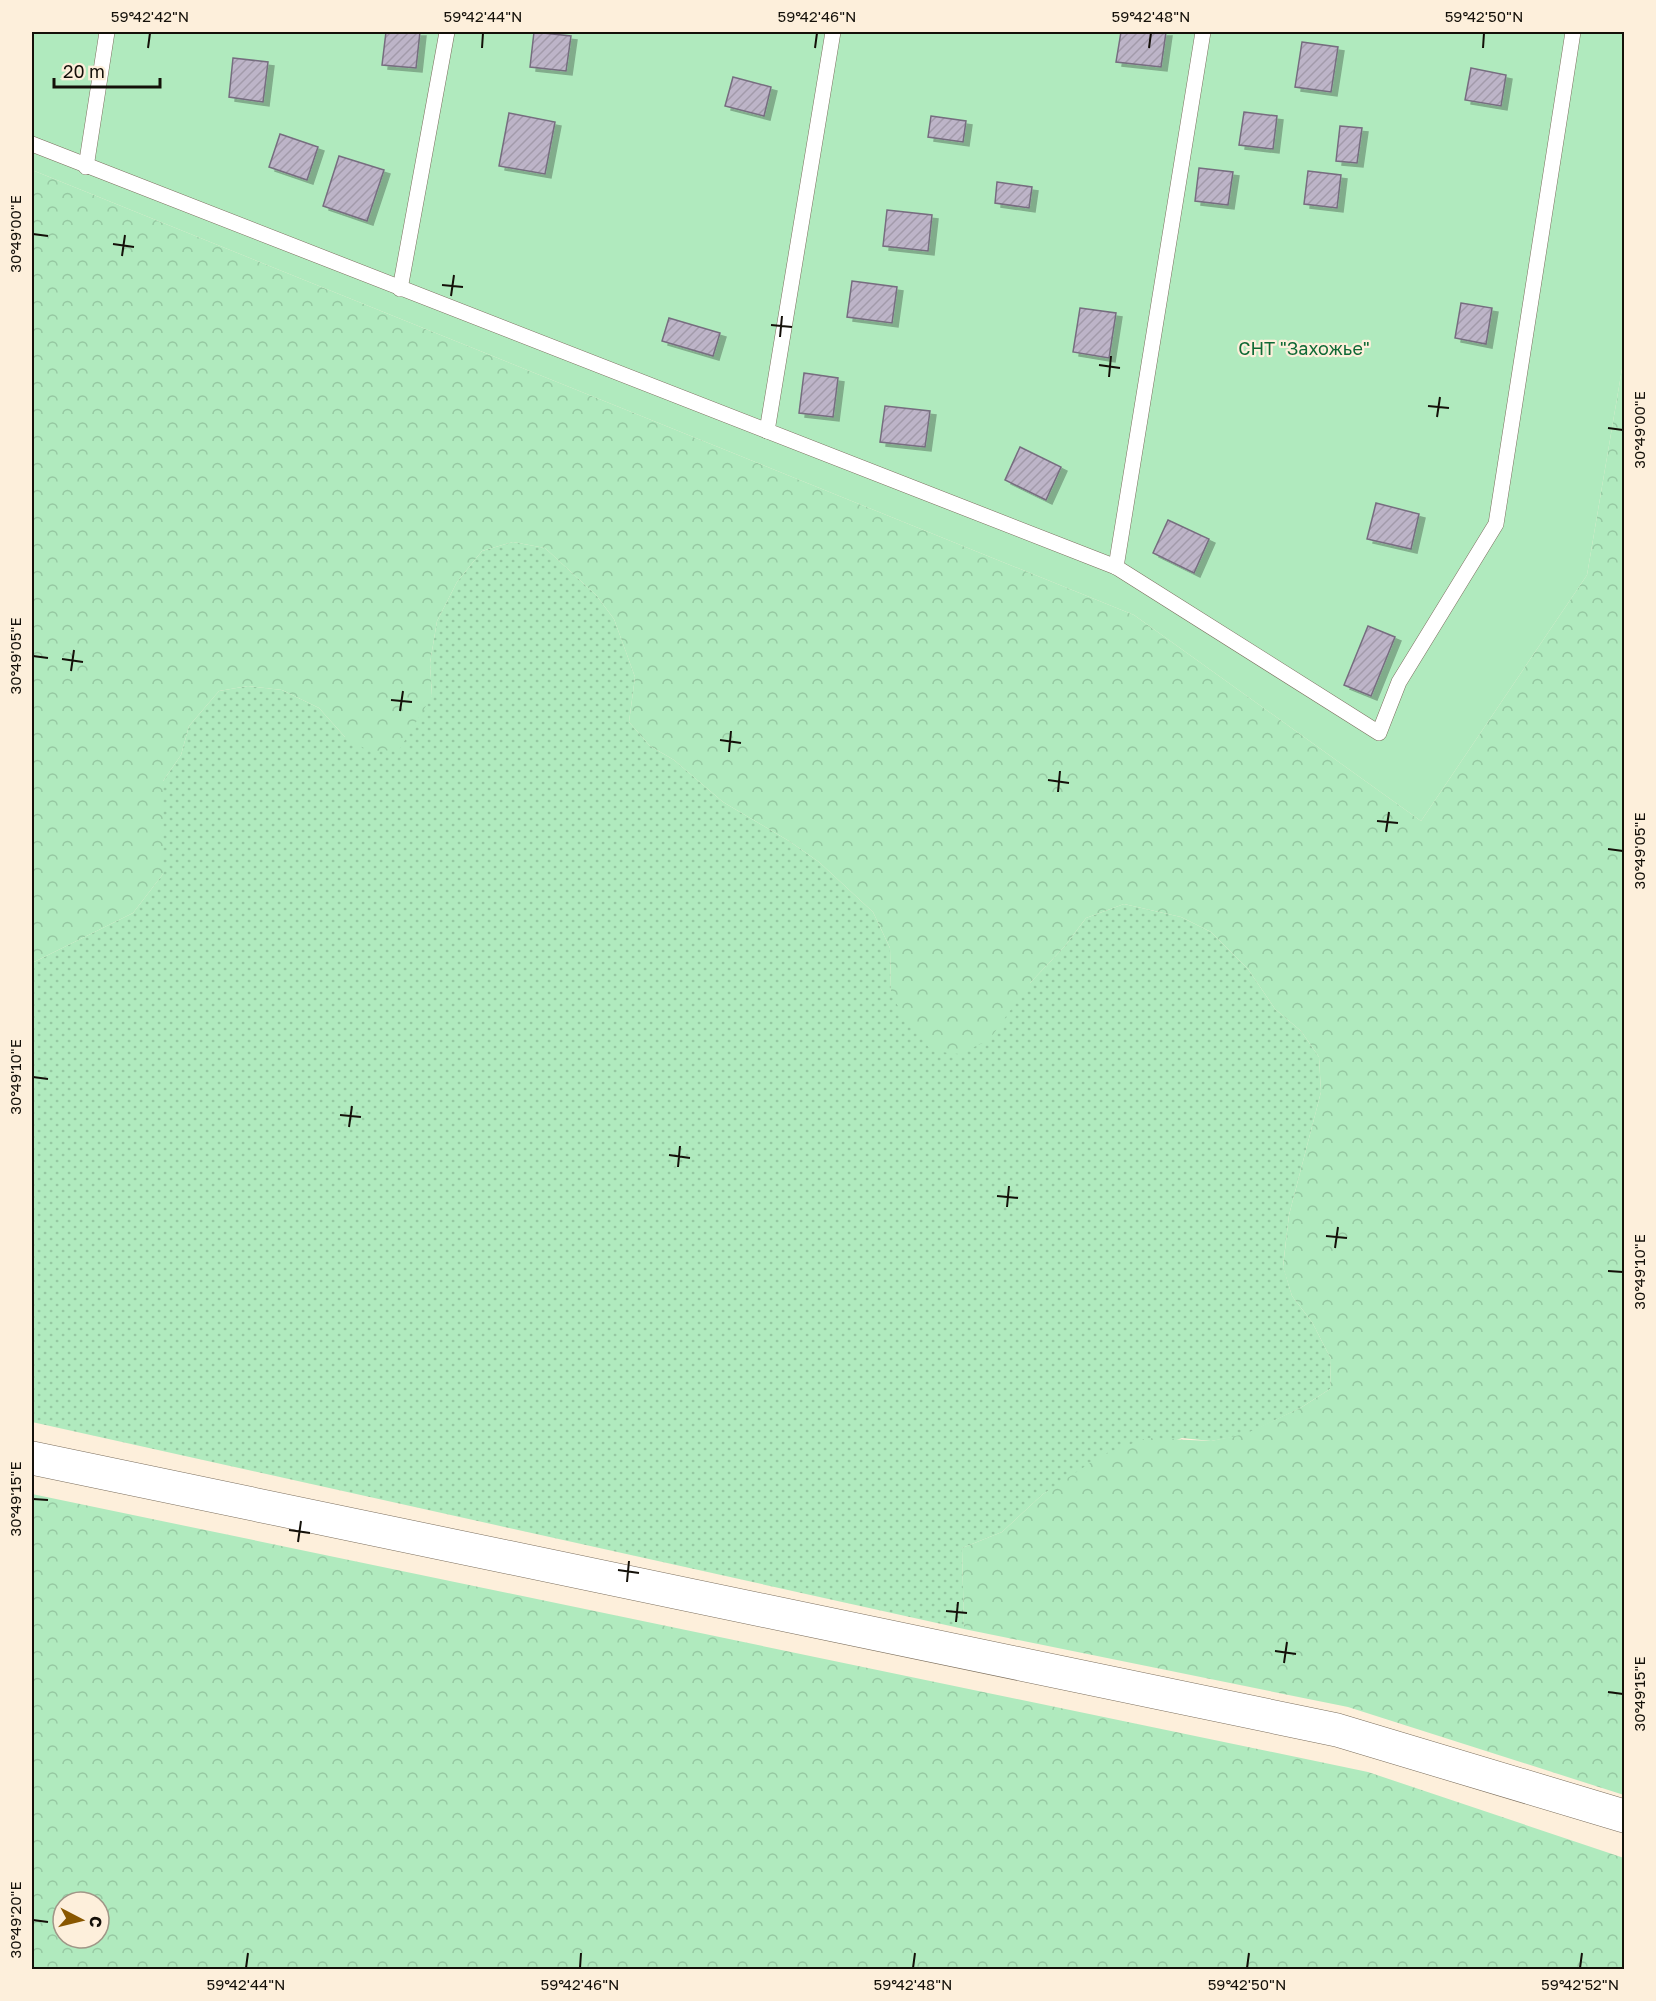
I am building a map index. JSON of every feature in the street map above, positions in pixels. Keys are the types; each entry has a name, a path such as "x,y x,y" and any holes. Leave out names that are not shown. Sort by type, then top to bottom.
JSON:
{"street":[{"path":"32,1458 1337,1731 1624,1816"}],"lane":[{"path":"86,167 107,32"},
{"path":"400,289 447,32"},
{"path":"766,431 833,32"},
{"path":"1116,567 1203,32"},
{"path":"32,144 1116,567 1379,732 1399,682 1496,524 1573,32"}],"green space":[{"name":"СНТ \"Захожье\"","path":"32,32 1624,32 1624,357 1587,575 1421,821 1134,615 32,170"},
{"path":"32,170 1134,615 1421,821 1587,575 1624,357 1624,1795 1348,1707 964,1629 962,1548 1002,1532 1043,1494 1104,1454 1147,1438 1211,1441 1245,1434 1302,1407 1330,1389 1331,1359 1312,1322 1292,1296 1283,1267 1289,1215 1321,1092 1319,1057 1301,1031 1275,1009 1248,969 1211,932 1181,917 1124,904 1086,918 1065,946 1030,983 989,1040 959,1054 932,1051 907,1022 891,994 890,948 873,912 819,862 789,841 723,802 674,760 650,746 629,722 635,677 614,619 596,595 545,548 513,542 482,551 457,582 437,621 430,663 432,696 399,750 369,751 345,737 319,708 282,690 248,686 219,691 189,726 181,755 163,781 163,874 133,913 32,963"},
{"path":"513,542 545,548 596,595 614,619 635,677 629,722 650,746 674,760 723,802 789,841 819,862 873,912 890,948 891,994 1030,983 1065,946 1086,918 1124,904 1181,917 1211,932 1248,969 1275,1009 1301,1031 1319,1057 1321,1092 1289,1215 1283,1266 1292,1296 1312,1322 1331,1359 1330,1389 1302,1407 1245,1435 1211,1441 1182,1438 1074,1476 1043,1494 1002,1532 962,1548 964,1629 32,1422 32,963 133,913 163,874 163,781 181,755 189,726 219,691 248,686 282,690 319,708 345,737 432,696 430,663 437,621 457,582 482,551"},
{"path":"32,1494 1368,1772 1624,1858 1624,1969 32,1969"}],"building":[{"path":"386,32 420,32 416,68 382,65"},
{"path":"534,32 571,36 566,71 530,67"},
{"path":"1121,32 1166,32 1161,67 1116,62"},
{"path":"1302,42 1338,47 1331,92 1295,87"},
{"path":"233,58 268,62 263,102 229,97"},
{"path":"1471,68 1506,75 1501,106 1465,100"},
{"path":"733,77 771,87 764,116 725,106"},
{"path":"1244,112 1277,116 1273,149 1239,145"},
{"path":"509,113 555,122 545,174 499,166"},
{"path":"931,116 966,121 963,142 928,137"},
{"path":"1340,126 1362,128 1357,163 1336,161"},
{"path":"280,134 318,147 307,180 269,167"},
{"path":"339,156 384,170 367,221 323,206"},
{"path":"1199,168 1233,172 1228,205 1195,201"},
{"path":"1308,171 1341,175 1337,208 1304,204"},
{"path":"997,182 1032,187 1029,208 995,203"},
{"path":"887,210 932,215 928,251 883,246"},
{"path":"852,281 897,287 892,323 847,317"},
{"path":"1461,303 1492,308 1486,344 1455,338"},
{"path":"1080,308 1116,313 1109,358 1073,352"},
{"path":"669,318 720,333 713,356 662,341"},
{"path":"804,373 838,378 833,417 799,413"},
{"path":"885,406 930,411 925,447 880,442"},
{"path":"1020,447 1061,467 1046,500 1005,480"},
{"path":"1376,503 1419,514 1411,549 1367,539"},
{"path":"1168,520 1209,539 1194,573 1153,553"},
{"path":"1368,626 1395,637 1371,696 1344,685"}]}
